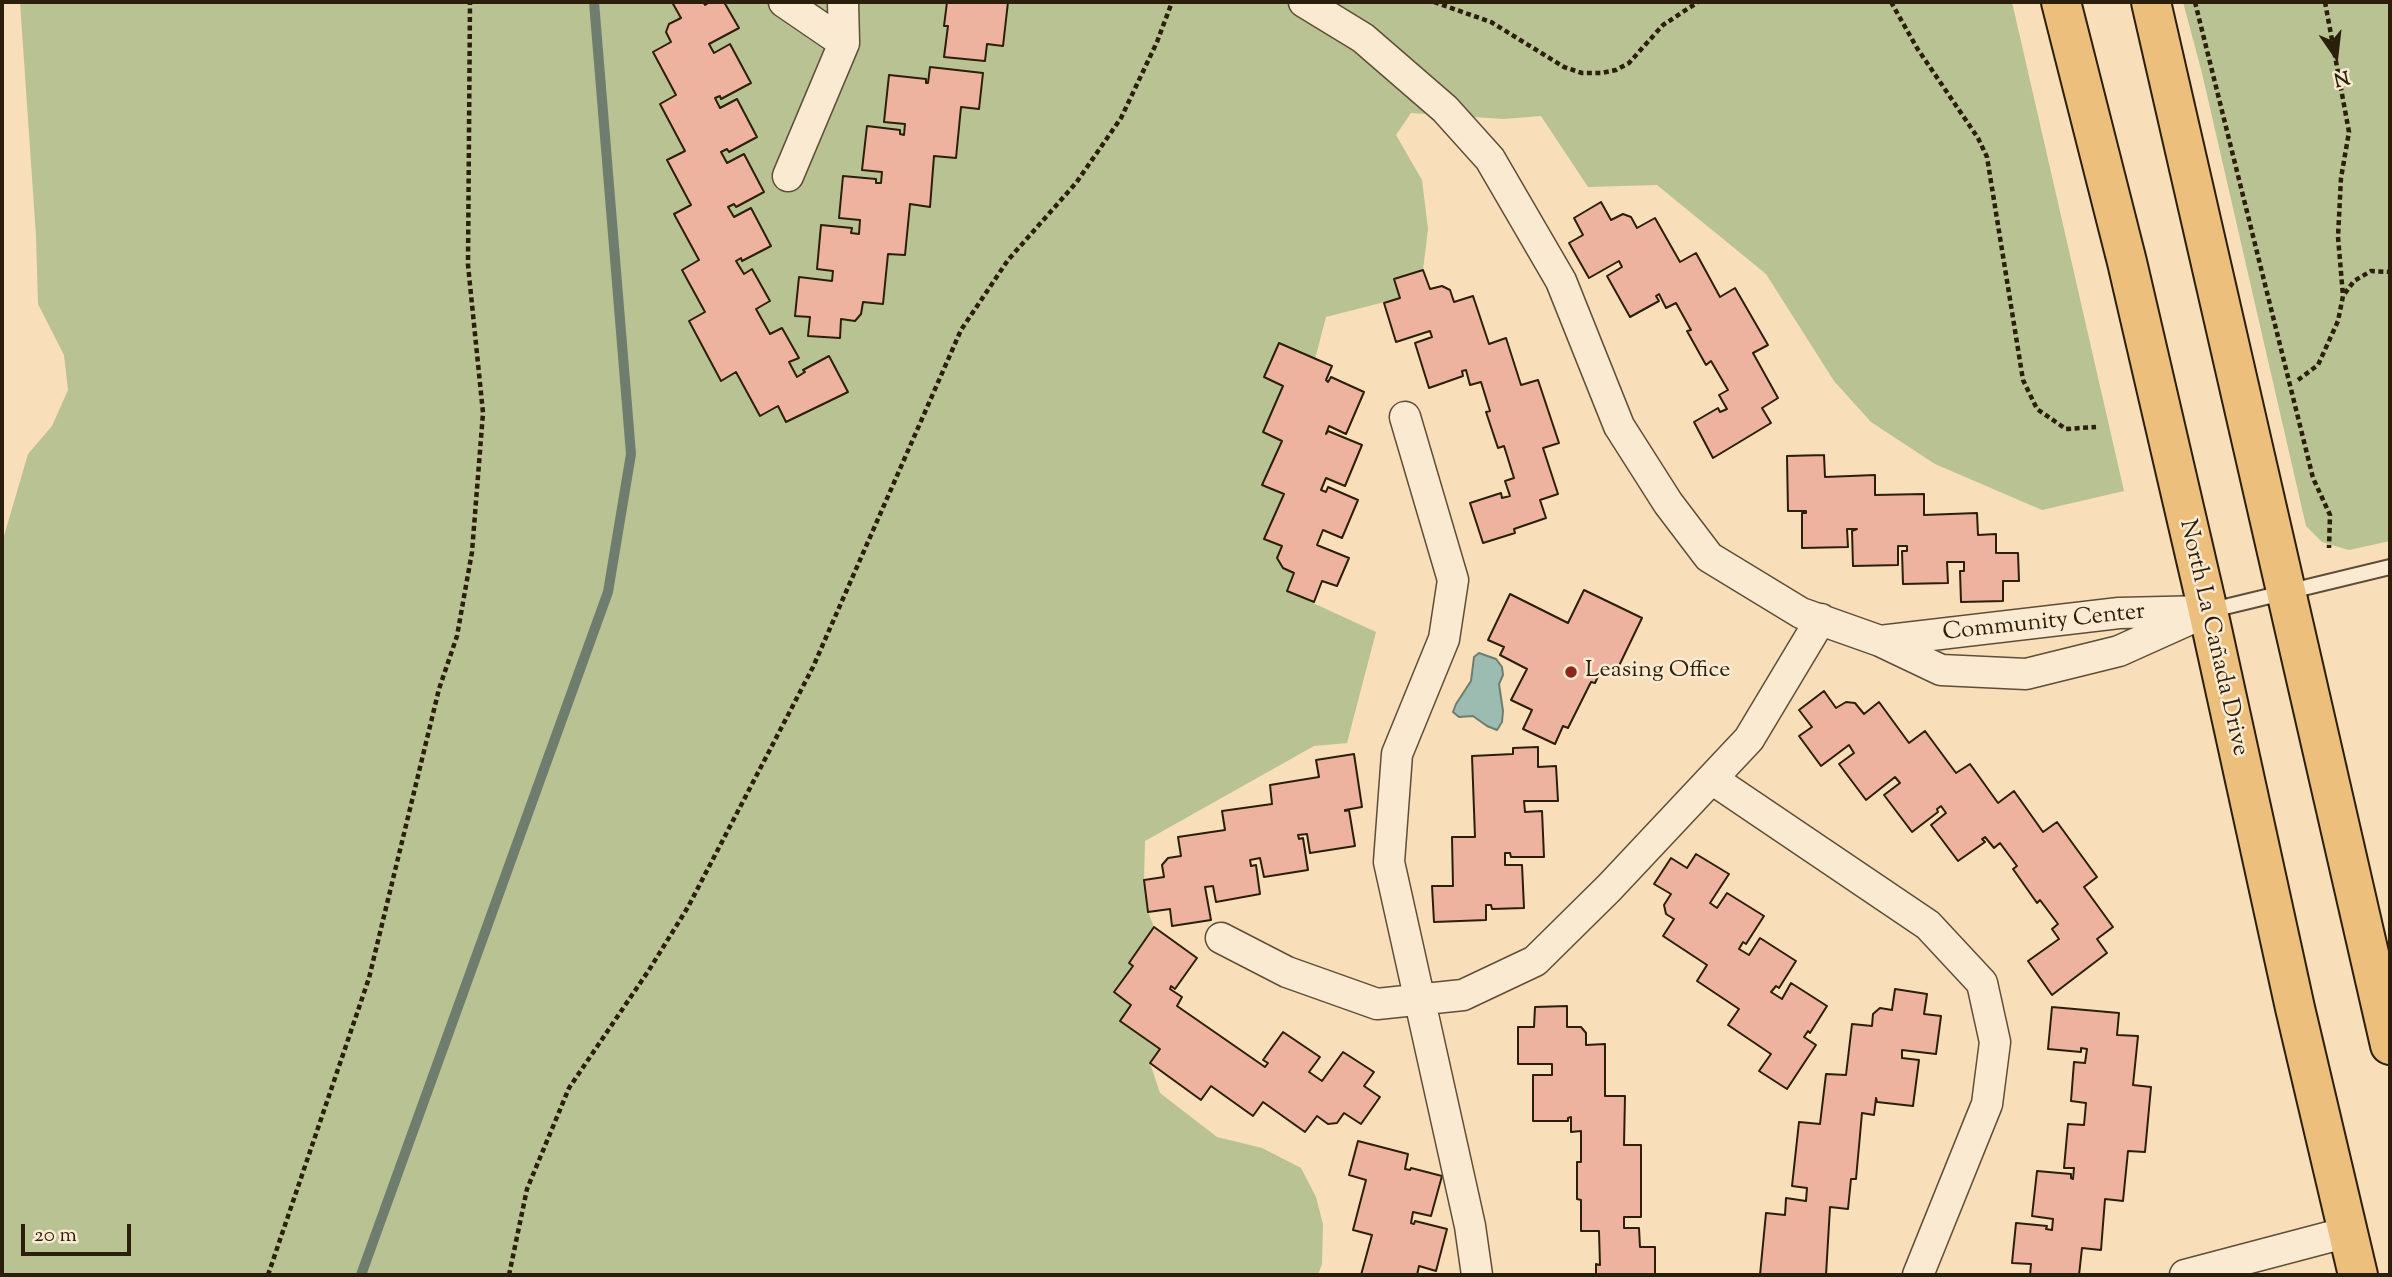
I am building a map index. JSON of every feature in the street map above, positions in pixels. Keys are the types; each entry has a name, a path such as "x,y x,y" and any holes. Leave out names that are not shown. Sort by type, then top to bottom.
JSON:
{"main road":[{"name":"North La Cañada Drive","path":"2060,2 2127,262 2358,1275"},
{"path":"2151,2 2390,1045"}],"street":[{"path":"784,2 844,43"},
{"path":"788,176 844,43 843,2"},
{"name":"Community Center","path":"1304,2 1363,38 1445,109 1490,159 1561,281 1619,426 1668,503 1709,557 1801,613 1880,641 1941,670 2026,674 2119,651 2208,611"},
{"path":"1405,417 1453,580 1444,639 1397,754 1389,862 1470,1226 1477,1275"},
{"name":"Community Center","path":"1880,641 2119,613 2208,611"},
{"path":"1221,939 1287,972 1377,1004 1463,995 1535,961 1609,888 1749,739 1821,619"},
{"path":"1712,779 1928,925 1982,983 1995,1042 1987,1104 1918,1275"},
{"path":"2185,1275 2348,1232"}],"lane":[{"name":"Community Center","path":"2208,611 2390,567"}],"path":[{"path":"268,1275 369,978 439,689 457,636 472,552 483,413 468,265 470,2"},
{"path":"509,1275 527,1189 569,1088 688,907 813,667 961,330 1008,260 1076,183 1121,118 1157,42 1172,2"},
{"path":"1434,2 1491,22 1564,67 1581,73 1601,73 1616,70 1629,63 1663,25 1698,2"},
{"path":"1891,2 1917,48 1978,138 1987,157 2023,380 2038,409 2066,429 2096,427"},
{"path":"2195,2 2314,478 2330,515 2329,548"},
{"path":"2298,380 2318,365 2338,321 2343,296 2337,237 2341,178 2349,132 2325,2"},
{"path":"2343,296 2354,281 2371,271 2390,272"}],"green space":[{"path":"20,2 2012,2 2124,491 2042,510 1935,464 1871,422 1834,381 1766,274 1657,185 1588,187 1541,116 1504,119 1411,113 1396,135 1422,180 1428,229 1423,270 1394,279 1400,298 1326,317 1315,359 1279,344 1264,377 1283,386 1263,432 1282,441 1263,485 1284,494 1264,539 1282,546 1277,558 1283,568 1294,573 1287,591 1376,632 1347,743 1314,746 1145,841 1144,880 1148,912 1154,927 1129,963 1133,966 1114,992 1131,1005 1121,1021 1160,1049 1150,1063 1160,1093 1217,1137 1262,1148 1301,1168 1316,1197 1323,1224 1322,1264 1318,1275 2,1275 2,543 28,454 52,426 68,390 64,355 38,304"},
{"path":"2183,2 2390,2 2390,541 2349,550 2322,542 2306,526 2202,73"}],"water":[{"path":"1479,653 1496,659 1502,667 1503,675 1499,684 1503,711 1502,722 1497,730 1473,716 1459,717 1453,712 1471,681 1474,657"}],"building":[{"path":"672,2 703,2 705,5 710,2 724,2 739,28 709,44 714,53 730,44 751,83 721,99 720,96 715,98 720,108 737,99 757,137 729,152 727,149 721,152 727,163 744,154 764,192 736,207 734,204 728,207 734,217 751,208 771,246 742,261 741,258 736,261 744,274 752,269 770,301 756,309 770,334 782,328 799,358 789,362 797,377 805,372 803,370 829,356 848,392 786,422 778,406 760,416 736,372 721,381 689,321 705,312 682,270 699,260 674,214 691,205 667,160 685,151 660,104 676,95 653,52 671,42 666,32 669,24 681,18"},
{"path":"947,2 1008,2 1003,46 987,44 985,61 944,57 948,26 944,26"},
{"path":"930,67 983,73 979,109 961,107 956,158 934,156 930,207 910,204 905,255 888,254 883,304 863,302 861,314 855,321 841,319 840,338 808,336 810,317 795,316 799,277 832,281 833,271 817,269 821,225 852,228 851,233 859,234 860,220 839,218 843,176 876,179 876,183 881,183 882,172 862,170 867,126 900,130 900,134 904,135 905,124 884,122 889,75 926,79 928,83"},
{"path":"1601,202 1611,220 1623,214 1631,217 1637,228 1655,218 1680,262 1696,253 1720,297 1735,288 1768,345 1753,353 1778,398 1762,408 1771,423 1713,458 1694,422 1718,408 1720,412 1727,409 1719,395 1728,390 1711,361 1706,365 1687,331 1691,330 1676,303 1666,308 1659,294 1656,296 1659,301 1630,317 1607,276 1622,267 1619,261 1589,278 1569,243 1583,235 1574,218"},
{"path":"1423,270 1430,289 1442,286 1450,290 1454,302 1473,296 1489,344 1506,338 1521,385 1538,380 1559,443 1543,448 1558,494 1540,500 1546,518 1514,529 1515,533 1483,543 1470,503 1501,493 1502,498 1510,496 1505,481 1514,478 1504,446 1498,448 1486,412 1490,411 1481,382 1470,385 1466,370 1462,371 1463,376 1429,388 1415,343 1432,337 1430,331 1396,342 1384,303 1400,298 1394,279"},
{"path":"1279,343 1332,366 1326,380 1328,382 1331,377 1364,392 1346,434 1329,426 1326,434 1328,431 1362,445 1345,486 1326,478 1321,490 1326,492 1328,487 1358,500 1342,538 1323,530 1317,545 1349,558 1337,586 1322,581 1314,602 1287,591 1294,573 1283,568 1277,558 1282,546 1264,539 1284,494 1262,485 1282,441 1263,432 1283,386 1264,377"},
{"path":"1824,455 1825,477 1875,475 1875,495 1924,494 1924,515 1977,513 1978,535 1996,534 1996,553 2018,553 2019,581 2003,581 2003,601 1961,602 1960,571 1964,571 1964,562 1947,562 1948,583 1903,584 1902,551 1907,551 1907,546 1898,546 1898,565 1853,566 1852,531 1857,529 1847,529 1848,547 1802,548 1802,513 1806,511 1788,511 1787,456"},
{"path":"1584,590 1642,618 1616,672 1603,666 1595,683 1591,682 1568,728 1563,726 1555,744 1523,729 1532,710 1511,700 1527,669 1500,655 1504,647 1488,640 1510,594 1568,623"},
{"path":"1824,691 1836,708 1846,702 1855,703 1864,714 1879,702 1909,743 1925,731 1956,773 1970,764 1998,803 2014,791 2043,832 2057,822 2097,877 2084,887 2113,927 2097,939 2107,953 2052,995 2028,961 2059,939 2052,929 2058,924 2040,900 2037,903 2013,869 2017,866 2000,843 1994,848 1985,837 1982,839 1985,842 1958,861 1931,825 1946,813 1941,806 1937,809 1938,812 1912,832 1884,795 1900,783 1895,777 1866,800 1839,764 1854,753 1849,745 1821,766 1799,736 1812,727 1799,710"},
{"path":"1538,747 1538,767 1556,766 1558,801 1524,801 1525,812 1542,811 1544,857 1511,857 1510,853 1505,853 1505,865 1522,865 1524,908 1492,909 1491,905 1486,905 1486,920 1434,922 1432,886 1453,886 1452,837 1475,837 1472,756 1513,754 1513,748"},
{"path":"1354,754 1362,807 1345,810 1345,811 1349,810 1355,846 1310,853 1307,834 1298,835 1299,839 1303,838 1308,870 1264,877 1260,858 1250,860 1251,866 1256,865 1260,894 1216,902 1213,886 1205,887 1211,920 1172,926 1170,909 1148,912 1144,880 1164,877 1162,865 1168,858 1181,856 1178,837 1225,830 1222,811 1272,804 1270,785 1319,777 1316,760"},
{"path":"1696,854 1729,874 1710,903 1717,908 1727,893 1764,916 1746,944 1743,942 1739,949 1749,955 1760,938 1796,961 1779,988 1776,986 1771,992 1782,999 1791,983 1827,1006 1810,1033 1808,1031 1804,1037 1816,1045 1787,1089 1759,1071 1771,1054 1728,1025 1739,1009 1697,981 1707,965 1663,936 1674,919 1666,914 1664,905 1671,894 1654,884 1671,858 1687,868"},
{"path":"1154,927 1197,958 1175,989 1171,986 1170,989 1182,997 1177,1006 1265,1067 1268,1063 1263,1060 1283,1032 1320,1057 1309,1072 1322,1081 1343,1052 1374,1072 1364,1086 1380,1097 1361,1124 1344,1113 1337,1123 1328,1124 1317,1116 1305,1132 1263,1102 1253,1116 1211,1086 1201,1100 1150,1063 1160,1049 1120,1021 1131,1005 1114,992 1133,966 1129,963"},
{"path":"1895,989 1927,994 1924,1014 1941,1016 1936,1054 1902,1050 1902,1058 1919,1060 1913,1106 1877,1102 1876,1098 1874,1115 1862,1113 1856,1179 1851,1179 1848,1209 1830,1207 1826,1275 1760,1275 1766,1213 1785,1215 1786,1198 1806,1201 1807,1188 1792,1186 1799,1122 1820,1124 1826,1074 1846,1075 1852,1024 1872,1026 1873,1014 1880,1008 1892,1010"},
{"path":"1567,1006 1567,1027 1581,1027 1586,1033 1586,1045 1605,1044 1605,1096 1625,1096 1624,1145 1641,1145 1641,1217 1624,1217 1624,1228 1639,1228 1640,1247 1655,1247 1655,1275 1596,1275 1596,1264 1600,1265 1599,1231 1581,1231 1581,1200 1577,1199 1577,1162 1581,1162 1581,1131 1571,1132 1571,1117 1568,1121 1533,1121 1533,1075 1552,1075 1552,1064 1518,1064 1518,1027 1534,1027 1535,1007"},
{"path":"2052,1007 2119,1013 2117,1035 2138,1036 2133,1085 2151,1087 2145,1152 2128,1151 2123,1201 2105,1199 2101,1250 2082,1248 2079,1275 2030,1275 2031,1264 2012,1263 2016,1223 2047,1226 2046,1229 2052,1230 2053,1219 2032,1216 2037,1171 2071,1174 2073,1179 2074,1168 2064,1168 2068,1124 2084,1125 2086,1103 2071,1101 2074,1062 2085,1063 2087,1049 2081,1048 2081,1052 2048,1049"},
{"path":"1358,1141 1408,1154 1405,1169 1442,1176 1431,1216 1413,1212 1411,1223 1414,1224 1415,1221 1447,1229 1436,1271 1419,1266 1417,1275 1361,1275 1372,1235 1353,1230 1366,1180 1349,1175"}],"waterway":[{"path":"361,1275 608,592 631,454 594,2"}],"place":[{"name":"Leasing Office","path":"1571,672"}]}
